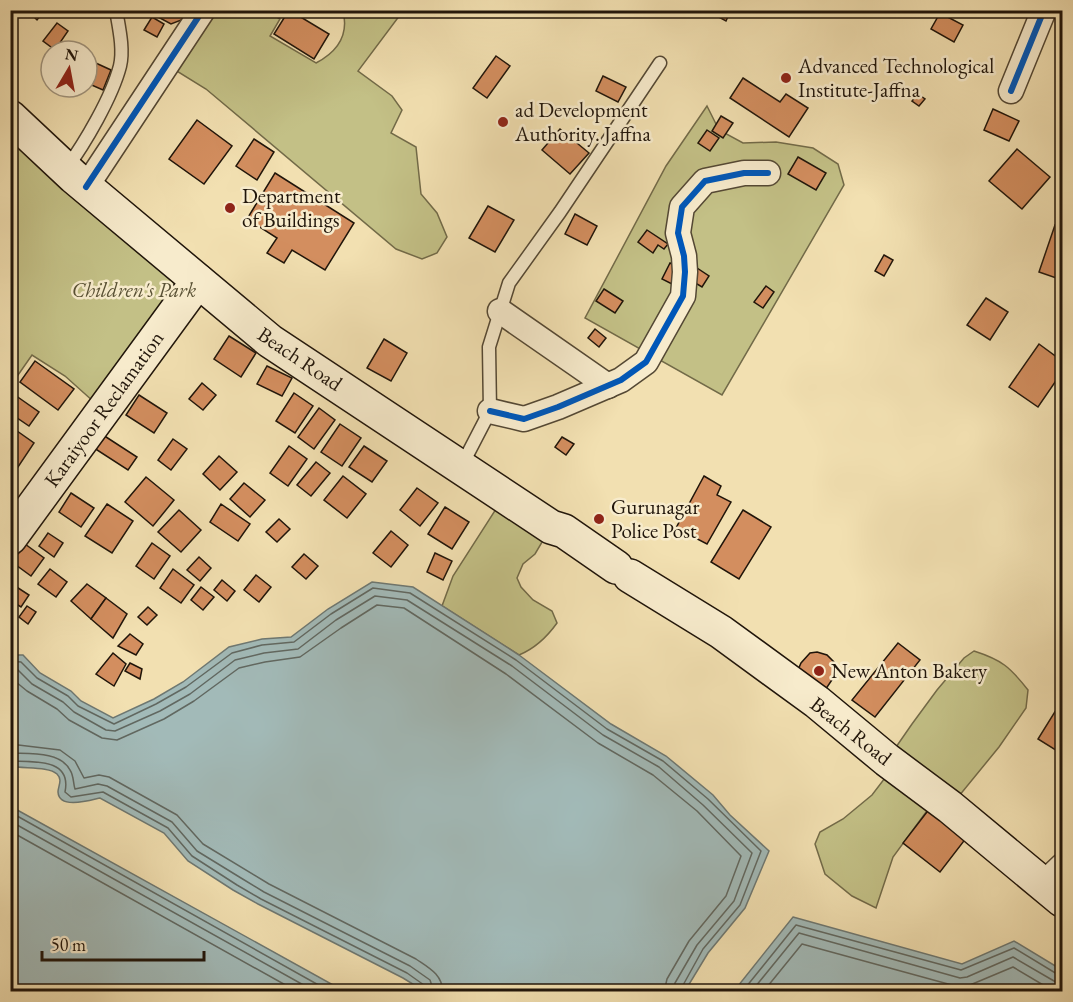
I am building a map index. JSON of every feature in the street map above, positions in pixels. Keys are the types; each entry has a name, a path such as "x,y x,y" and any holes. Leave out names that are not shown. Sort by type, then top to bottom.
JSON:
{"main road":[{"name":"Beach Road","path":"10,117 76,178 270,341 551,526 564,531 623,572 720,632 817,702 887,760 1056,883"},
{"name":"Karaiyoor Reclamation","path":"10,538 198,281"}],"street":[{"path":"76,178 203,10"},
{"path":"1011,91 1044,10"},
{"path":"490,411 524,419 621,380 646,362 683,297 684,264 678,233 682,207 705,181 744,173 768,173"},
{"path":"500,311 608,386"}],"lane":[{"path":"76,178 82,146 120,65 121,42 116,10"},
{"path":"462,466 490,411 489,347 509,283 560,212 660,63"}],"green space":[{"path":"203,11 267,11 280,19 270,36 316,63 330,54 340,42 344,28 343,11 403,11 358,71 392,96 402,110 391,133 416,147 421,194 437,213 447,237 437,253 422,259 396,249 206,89 167,65"},
{"path":"707,106 719,130 743,143 776,142 813,148 838,164 844,185 722,395 585,318 666,166"},
{"name":"Children's Park","path":"11,117 198,281 94,402 65,376 32,355 11,385"},
{"path":"505,495 551,527 535,554 523,564 517,578 521,587 533,600 552,611 557,623 541,642 519,655 442,606 453,576"},
{"path":"974,651 999,661 1016,675 1028,690 1026,708 999,747 950,807 937,797 893,857 876,908 852,896 825,874 815,844 820,832 843,819 872,795 885,778 887,760 912,724 964,658"}],"water":[{"path":"372,582 413,587 519,655 611,724 666,756 713,795 730,815 769,851 745,908 708,953 685,991 424,991 233,890 188,861 164,833 100,798 83,802 64,801 58,792 60,778 53,771 11,766 12,655 23,655 40,673 71,691 81,701 113,718 154,699 183,682 229,647 262,639 291,637 328,609"},
{"path":"10,806 344,991 11,991"},
{"path":"793,917 962,964 1014,941 1062,970 1062,991 734,991"}],"building":[{"path":"27,10 45,10 37,20"},
{"path":"145,10 189,10 184,19 171,24"},
{"path":"289,10 329,34 314,59 274,34"},
{"path":"706,10 731,10 726,21"},
{"path":"940,13 963,25 954,42 931,29"},
{"path":"152,17 164,24 157,37 144,30"},
{"path":"57,23 68,31 63,39 45,39"},
{"path":"496,56 510,66 487,98 473,88"},
{"path":"99,64 111,70 103,90 99,88"},
{"path":"603,76 626,87 618,102 596,91"},
{"path":"743,78 780,102 786,94 808,108 789,137 730,98"},
{"path":"918,94 925,99 919,106 912,101"},
{"path":"993,109 1019,121 1009,141 984,130"},
{"path":"721,116 733,123 723,138 712,131"},
{"path":"197,120 232,146 204,184 169,159"},
{"path":"560,129 589,153 570,174 542,150"},
{"path":"707,130 719,138 710,151 698,143"},
{"path":"254,139 274,152 257,180 236,166"},
{"path":"1017,149 1050,177 1022,209 989,181"},
{"path":"798,157 826,173 816,190 788,174"},
{"path":"275,173 354,223 325,270 292,250 284,263 267,253 277,238 247,219"},
{"path":"488,206 514,220 495,252 469,238"},
{"path":"575,214 597,226 587,245 565,234"},
{"path":"1055,225 1062,228 1062,280 1039,272"},
{"path":"647,230 668,244 664,249 658,245 653,253 638,242"},
{"path":"884,255 893,260 884,276 875,271"},
{"path":"670,263 683,270 674,285 662,279"},
{"path":"694,266 709,276 702,287 687,278"},
{"path":"766,286 774,292 763,308 754,302"},
{"path":"604,289 623,301 615,313 596,301"},
{"path":"986,298 1008,312 990,340 967,325"},
{"path":"595,329 606,338 599,347 588,338"},
{"path":"229,336 256,353 241,377 214,359"},
{"path":"384,339 407,353 391,381 367,368"},
{"path":"1039,344 1062,361 1062,372 1038,407 1009,387"},
{"path":"35,361 74,389 58,410 20,382"},
{"path":"267,366 292,378 282,396 257,384"},
{"path":"202,383 216,395 203,410 189,399"},
{"path":"12,393 39,412 29,426 10,413"},
{"path":"294,393 313,406 295,433 276,421"},
{"path":"139,395 167,413 154,433 126,415"},
{"path":"319,408 335,420 314,449 298,437"},
{"path":"340,424 361,438 342,466 321,452"},
{"path":"10,426 34,443 18,467 10,462"},
{"path":"103,435 137,457 128,470 94,448"},
{"path":"562,437 574,444 566,455 555,447"},
{"path":"173,439 187,449 171,470 158,460"},
{"path":"289,446 307,459 288,486 270,473"},
{"path":"364,446 387,461 372,482 349,467"},
{"path":"219,456 237,472 220,490 203,474"},
{"path":"316,462 330,473 311,496 297,485"},
{"path":"343,476 366,494 347,518 324,500"},
{"path":"704,476 721,486 717,495 731,502 707,544 676,528"},
{"path":"146,477 174,500 153,526 125,502"},
{"path":"244,483 265,500 250,517 230,499"},
{"path":"417,488 438,503 420,526 400,510"},
{"path":"71,493 94,508 81,527 59,512"},
{"path":"107,504 133,521 112,553 85,536"},
{"path":"221,504 250,524 238,541 210,522"},
{"path":"445,507 469,522 452,549 428,534"},
{"path":"179,510 201,530 181,552 158,532"},
{"path":"743,510 771,527 739,579 711,562"},
{"path":"279,519 290,529 277,542 266,532"},
{"path":"391,531 408,545 391,567 373,553"},
{"path":"48,533 63,543 54,557 39,546"},
{"path":"152,543 170,556 154,579 136,566"},
{"path":"25,544 44,558 31,576 12,562"},
{"path":"435,553 452,561 443,580 427,572"},
{"path":"304,554 318,566 306,579 292,567"},
{"path":"199,557 211,568 200,581 187,570"},
{"path":"50,569 67,582 56,597 38,584"},
{"path":"173,569 194,585 181,603 160,588"},
{"path":"256,575 271,587 259,602 244,590"},
{"path":"222,580 235,591 227,601 214,590"},
{"path":"12,584 29,595 21,607 10,600"},
{"path":"87,584 106,598 91,619 71,601"},
{"path":"201,587 214,597 203,610 191,600"},
{"path":"106,598 127,614 113,638 91,619"},
{"path":"27,606 36,612 28,624 19,617"},
{"path":"148,607 157,615 147,625 138,617"},
{"path":"130,634 143,644 136,655 118,646"},
{"path":"898,643 920,660 875,717 852,700"},
{"path":"817,652 827,655 834,662 838,671 817,702 791,686 801,663 810,653"},
{"path":"113,653 126,664 114,686 96,674"},
{"path":"130,663 142,669 140,679 125,671"},
{"path":"1056,710 1062,714 1062,754 1038,739"},
{"path":"930,808 967,837 940,872 903,843"}],"cycle path":[{"path":"86,187 203,10"},
{"path":"1011,91 1044,10"},
{"path":"490,411 524,419 621,380 646,362 683,296 684,256 678,233 682,207 705,181 744,173 768,173"}],"place":[{"name":"Advanced Technological Institute-Jaffna","path":"786,78"},
{"name":"ad Development Authority. Jaffna","path":"503,122"},
{"name":"Department of Buildings","path":"230,208"},
{"name":"Gurunagar Police Post","path":"599,519"},
{"name":"New Anton Bakery","path":"819,671"}]}
